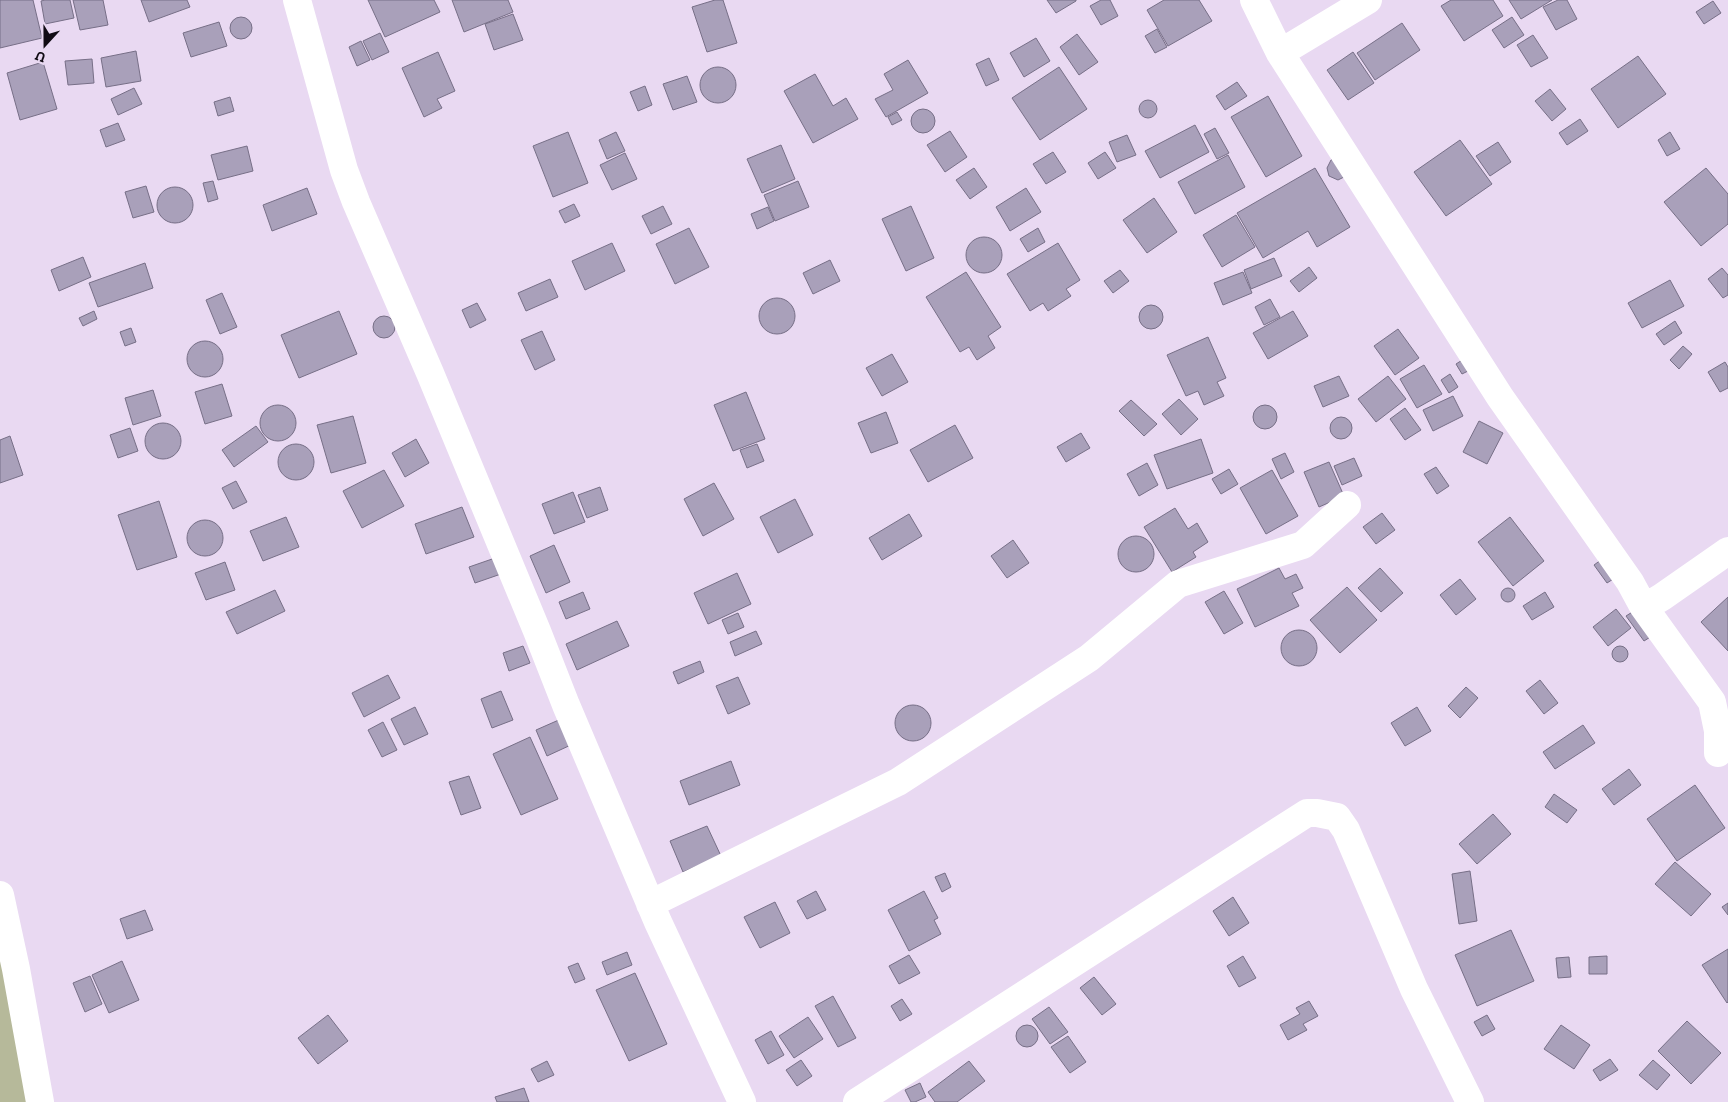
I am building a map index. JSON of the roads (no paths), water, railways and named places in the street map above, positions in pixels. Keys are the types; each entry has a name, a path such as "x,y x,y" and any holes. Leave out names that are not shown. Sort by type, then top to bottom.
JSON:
{"street":[{"path":"297,0 344,170 356,202 430,373 650,904 742,1102"},
{"path":"1254,0 1280,53 1500,397 1630,582 1643,606 1712,702 1718,731 1718,752"},
{"path":"1280,53 1368,0"},
{"path":"650,904 898,782 1089,658 1178,584 1303,545 1347,505"},
{"path":"1643,606 1652,604 1728,551"},
{"path":"857,1102 1307,813 1317,813 1336,817 1346,830 1414,988 1470,1102"},
{"path":"0,895 16,969 40,1102"}]}
